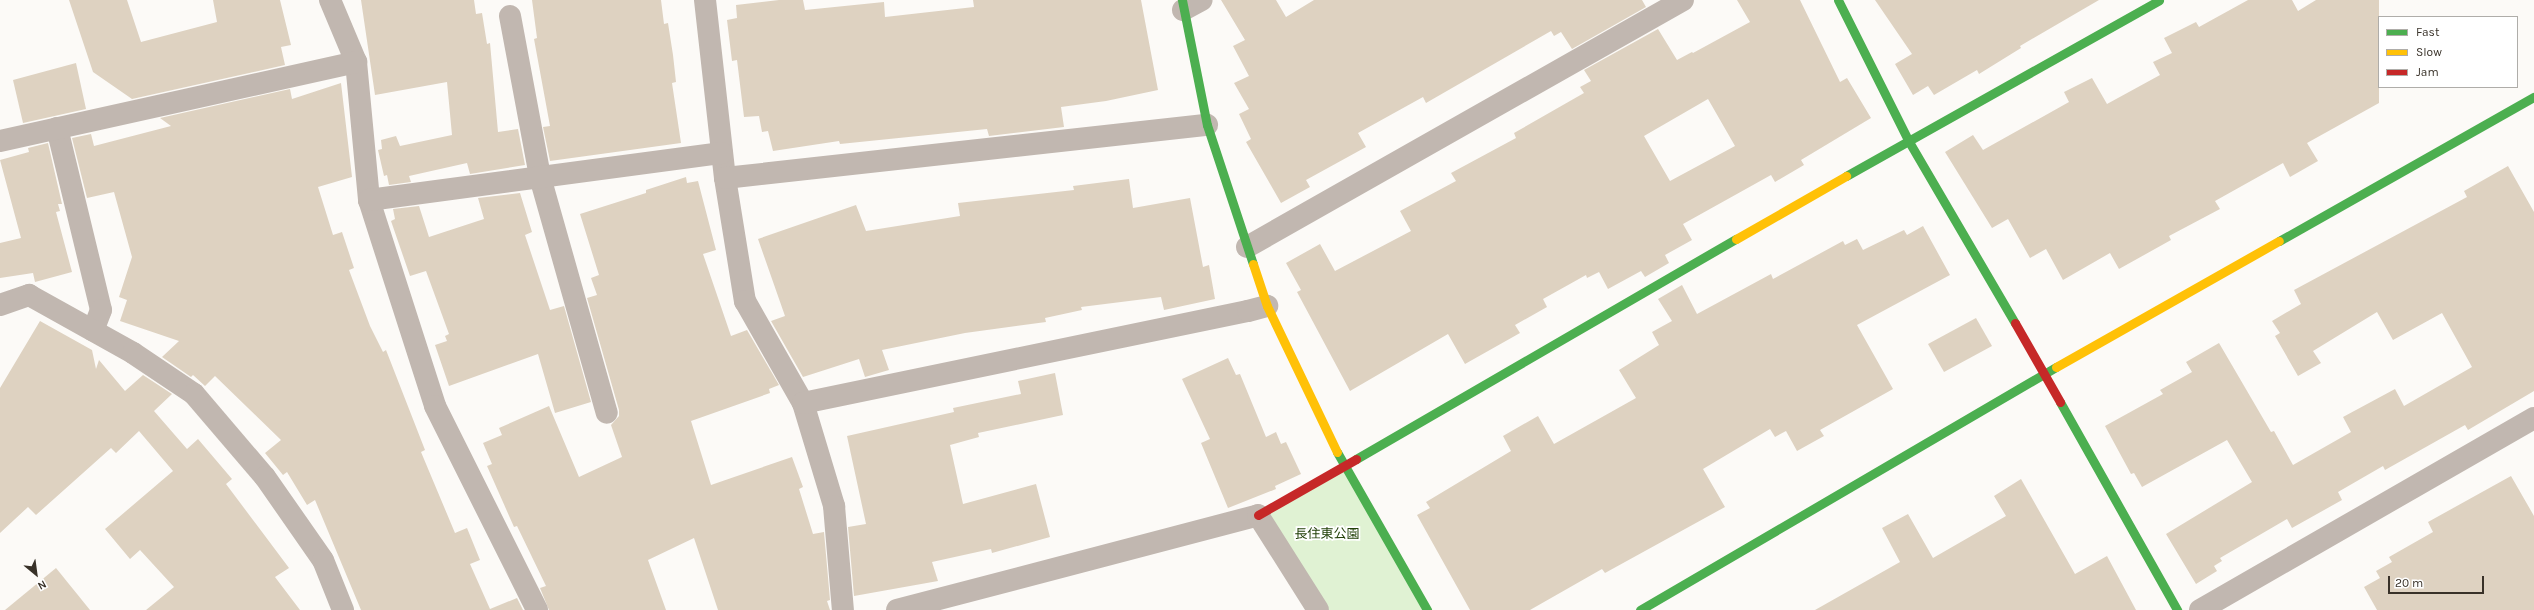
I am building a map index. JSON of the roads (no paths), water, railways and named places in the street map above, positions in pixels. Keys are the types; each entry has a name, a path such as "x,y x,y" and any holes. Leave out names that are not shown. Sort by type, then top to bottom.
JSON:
{"street":[{"path":"330,0 356,62 369,200 435,406 537,610"},
{"path":"705,0 725,178 745,301 803,403 834,506 843,610"},
{"path":"1247,247 1683,0"},
{"path":"1838,0 1908,140 2044,374 2177,610"},
{"path":"897,610 1258,515 1908,140 2160,0"},
{"path":"1189,4 1207,125 1267,306 1344,466 1427,610"},
{"path":"510,16 540,177 607,413"},
{"path":"0,141 356,62"},
{"path":"1640,610 2044,374 2534,96"},
{"path":"725,178 1207,125"},
{"path":"57,128 101,310 93,331"},
{"path":"369,200 722,153"},
{"path":"0,305 28,296 133,353 194,394 274,490 323,560 342,610"},
{"path":"803,403 1267,306"},
{"path":"2200,610 2534,418"},
{"path":"1258,515 1318,610"}],"park label":[{"name":"長住東公園","path":"1327,534"}]}
